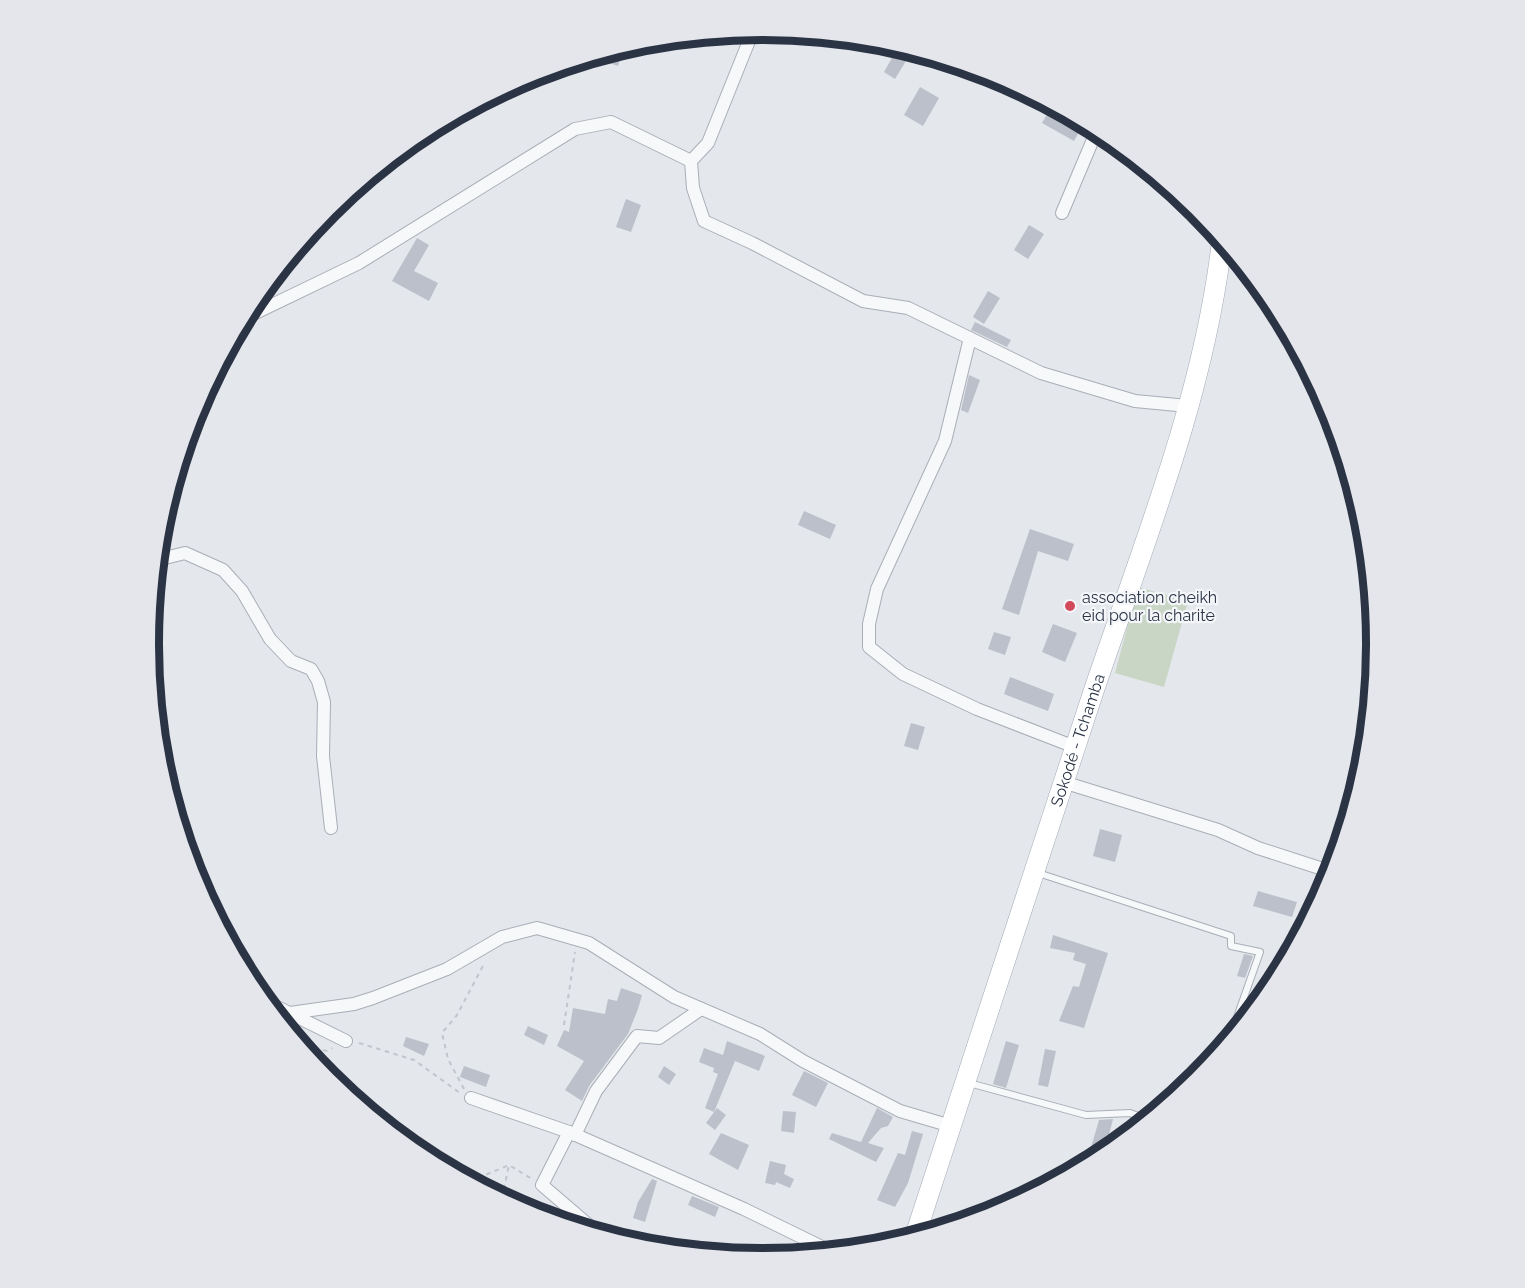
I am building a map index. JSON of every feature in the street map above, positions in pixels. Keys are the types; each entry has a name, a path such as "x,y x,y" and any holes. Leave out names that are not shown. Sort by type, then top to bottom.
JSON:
{"main road":[{"name":"Sokodé - Tchamba","path":"918,1227 1188,406 1206,338 1220,251"}],"street":[{"path":"749,41 708,143 691,160 693,188 704,221 752,243 863,301 908,308 1041,373 1135,400 1188,406"},
{"path":"260,311 359,263 574,129 611,122 691,160"},
{"path":"1062,213 1093,139"},
{"path":"970,338 945,441 877,589 869,624 869,647 903,674 977,709 1075,747"},
{"path":"165,558 185,552 223,570 242,591 270,639 291,661 311,669 318,681 324,702 322,756 332,828"},
{"path":"1063,782 1218,830 1258,848 1322,869"},
{"path":"290,1013 354,1004 373,998 447,969 502,937 537,928 589,943 674,997 760,1034 803,1061 900,1111 951,1126"},
{"path":"582,1219 542,1185 596,1091 637,1036 658,1038 701,1009"},
{"path":"283,1010 346,1041"},
{"path":"471,1098 572,1134 744,1209 811,1245"}],"lane":[{"path":"1034,872 1231,936 1231,946 1260,952 1238,1015"},
{"path":"966,1082 1086,1115 1130,1113 1138,1116"}],"path":[{"path":"471,1098 448,1059 442,1034 457,1015 477,974 502,937"},
{"path":"564,1025 576,940"},
{"path":"315,1049 328,1051 346,1041 414,1060 449,1088 471,1098"},
{"path":"508,1165 542,1185"},
{"path":"480,1177 508,1165"},
{"path":"504,1189 508,1165"}],"green space":[{"path":"1138,587 1188,601 1164,687 1115,673"}],"building":[{"path":"893,55 908,58 895,79 884,72"},
{"path":"621,58 618,66 605,61"},
{"path":"920,87 939,98 923,126 904,115"},
{"path":"1048,113 1080,131 1074,141 1042,123"},
{"path":"626,199 641,205 631,232 616,227"},
{"path":"1029,225 1044,234 1028,259 1014,250"},
{"path":"417,238 429,245 414,271 438,283 429,301 392,281"},
{"path":"988,291 1000,298 984,324 973,317"},
{"path":"975,322 1011,340 1007,347 971,330"},
{"path":"969,375 980,380 968,413 961,410"},
{"path":"804,511 836,525 830,539 798,525"},
{"path":"1030,529 1074,544 1068,561 1038,551 1019,615 1002,609"},
{"path":"1053,624 1077,633 1065,662 1042,652"},
{"path":"994,632 1011,637 1005,655 988,649"},
{"path":"1010,677 1054,694 1048,711 1004,694"},
{"path":"911,723 925,727 918,750 904,746"},
{"path":"1100,829 1122,835 1115,862 1093,856"},
{"path":"1258,891 1297,902 1292,917 1253,906"},
{"path":"1053,935 1108,953 1084,1028 1059,1021 1073,986 1079,987 1086,964 1073,960 1075,953 1050,948"},
{"path":"1244,954 1253,956 1245,978 1237,976"},
{"path":"621,988 642,995 638,1009 628,1034 589,1086 582,1101 565,1090 584,1061 557,1046 564,1030 569,1032 573,1008 605,1014 608,999 617,1001"},
{"path":"528,1026 548,1035 544,1045 524,1035"},
{"path":"406,1037 429,1044 424,1056 403,1046"},
{"path":"727,1041 765,1056 759,1071 735,1061 714,1112 705,1108 718,1074 713,1072 714,1068 699,1062 704,1048 723,1055"},
{"path":"1006,1041 1019,1045 1006,1088 993,1084"},
{"path":"1045,1049 1056,1051 1048,1087 1038,1085"},
{"path":"464,1066 490,1075 486,1087 460,1077"},
{"path":"664,1066 676,1074 669,1085 658,1077"},
{"path":"804,1071 828,1083 816,1107 792,1095"},
{"path":"717,1108 726,1115 715,1130 706,1123"},
{"path":"877,1108 893,1117 888,1126 881,1128 868,1143 884,1148 876,1162 829,1139 832,1133 861,1142"},
{"path":"783,1111 796,1112 794,1133 781,1131"},
{"path":"1113,1119 1108,1139 1090,1151 1099,1120"},
{"path":"912,1131 923,1134 908,1183 895,1207 877,1200 898,1153 905,1155"},
{"path":"721,1133 749,1145 738,1170 709,1154"},
{"path":"770,1161 786,1165 784,1174 794,1179 790,1188 776,1182 775,1185 765,1183"},
{"path":"652,1179 657,1181 645,1222 633,1218 638,1202"},
{"path":"692,1196 719,1207 715,1217 688,1205"}],"place":[{"name":"association cheikh eid pour la charite","path":"1070,606"}]}
